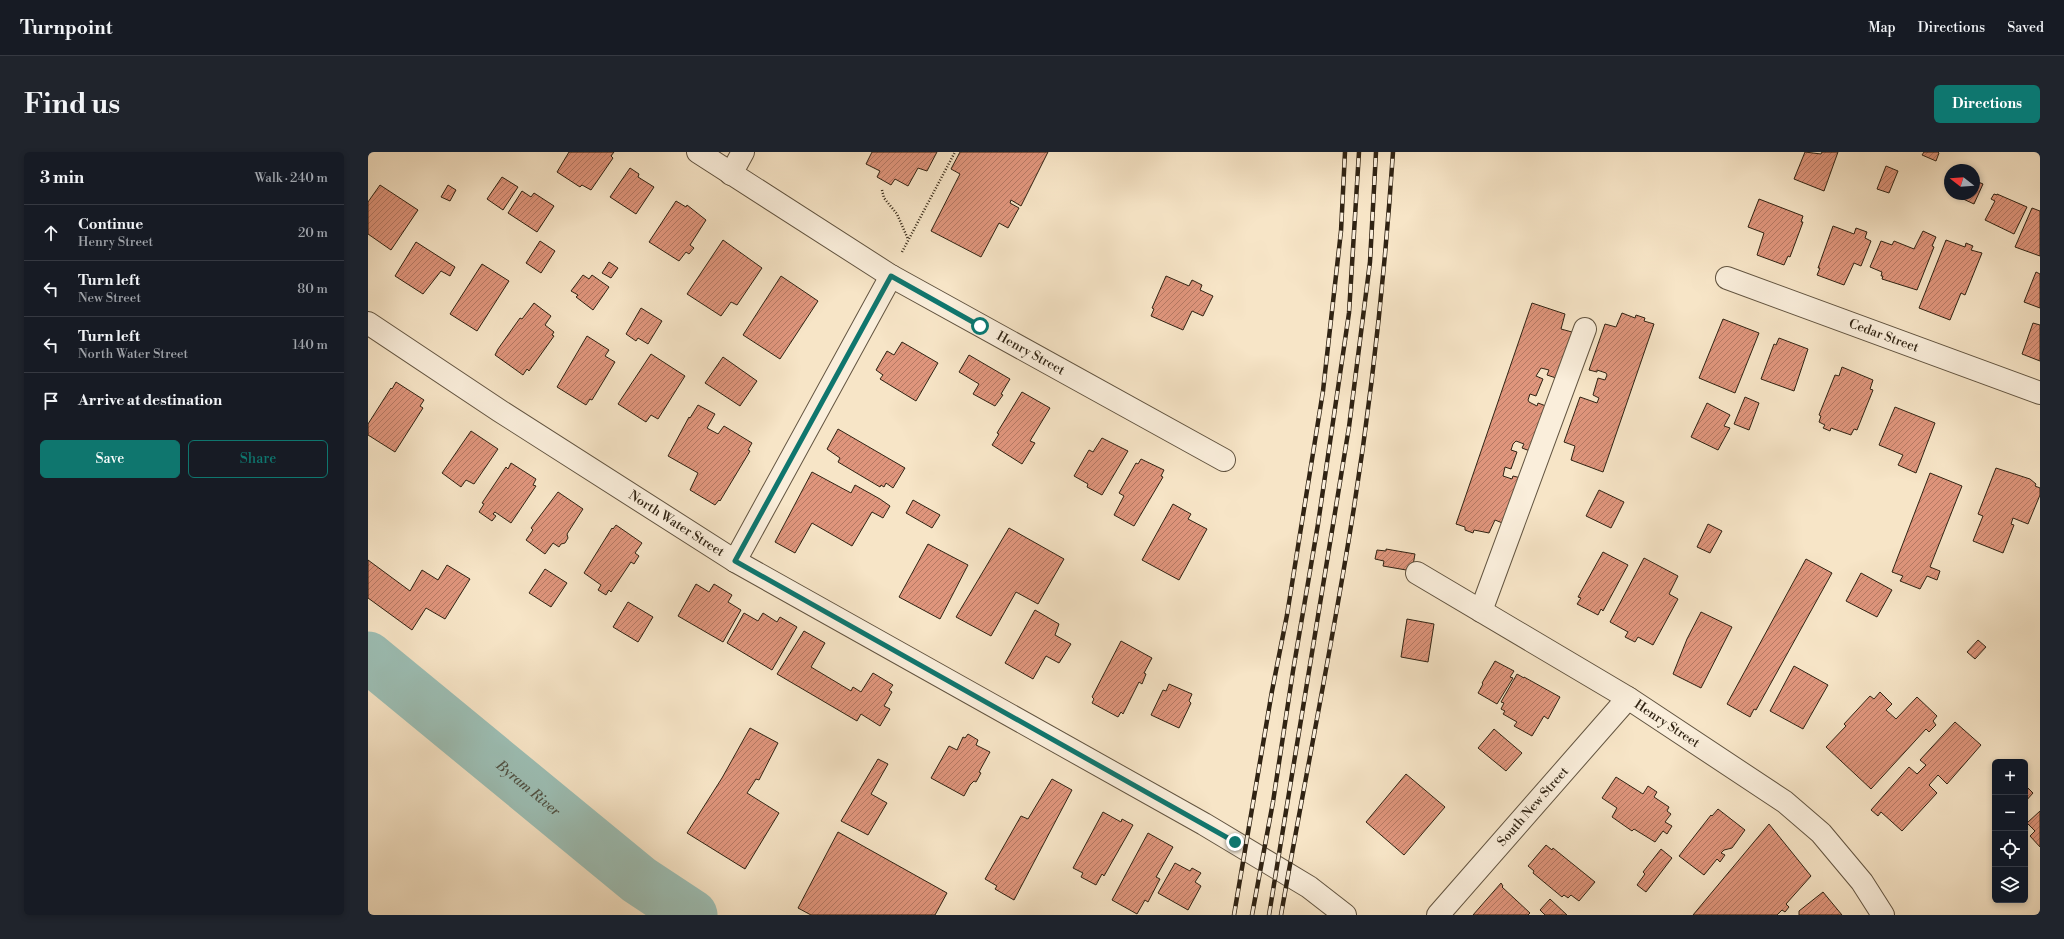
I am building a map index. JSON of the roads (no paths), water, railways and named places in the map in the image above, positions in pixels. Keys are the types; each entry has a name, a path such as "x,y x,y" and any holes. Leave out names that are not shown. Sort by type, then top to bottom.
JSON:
{"street":[{"name":"Henry Street","path":"698,152 891,276 1224,460"},
{"path":"731,174 743,152"},
{"path":"735,561 891,276"},
{"name":"Cedar Street","path":"1728,278 2040,393"},
{"name":"North Water Street","path":"368,323 500,411 735,561 1204,824 1309,887 1345,915"},
{"path":"1481,611 1585,330"},
{"name":"Henry Street","path":"1417,573 1628,698 1785,802 1822,833 1862,882 1883,915"},
{"name":"South New Street","path":"1438,915 1628,698"}],"waterway":[{"name":"Byram River","path":"368,657 639,880 692,915"}],"railway":[{"path":"1234,915 1272,691 1287,615 1323,391 1341,231 1345,152"},
{"path":"1252,915 1273,802 1318,524 1349,313 1359,152"},
{"path":"1269,915 1349,427 1370,262 1376,152"},
{"path":"1281,915 1338,601 1362,455 1375,355 1393,152"}]}
